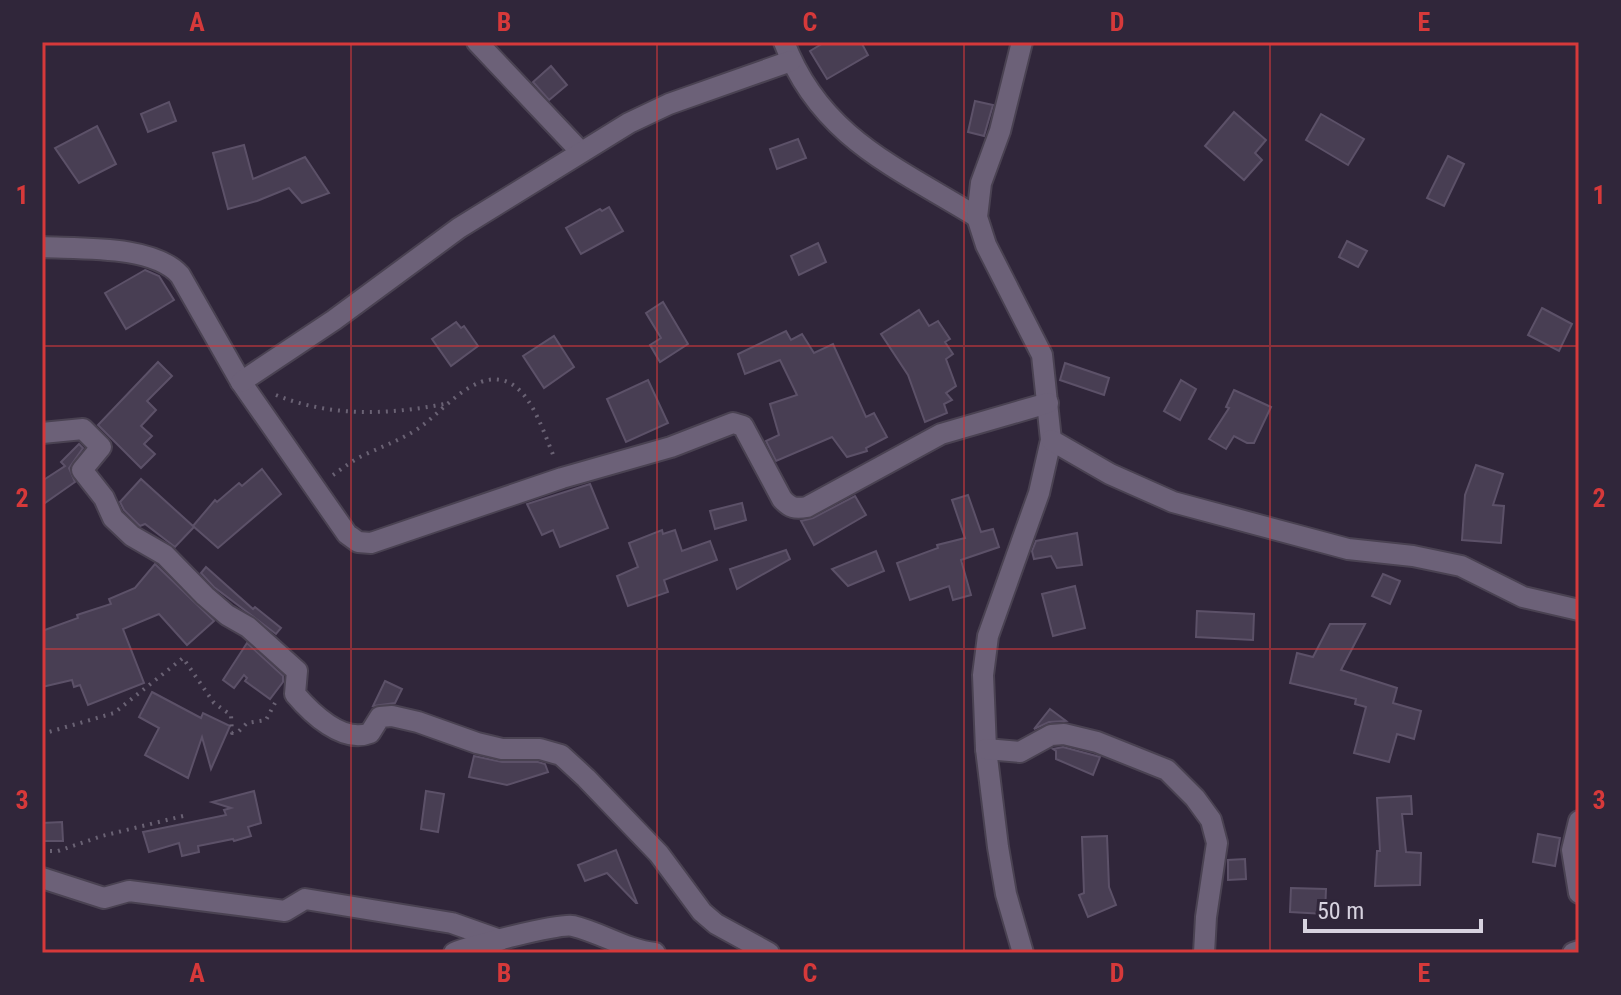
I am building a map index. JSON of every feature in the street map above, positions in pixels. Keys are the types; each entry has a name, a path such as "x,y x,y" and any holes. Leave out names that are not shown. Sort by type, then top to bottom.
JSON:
{"street":[{"path":"477,42 581,152"},
{"path":"1022,42 1000,131 981,183 977,217 986,245 1042,355 1051,440 1039,493 988,636 983,675 986,749 1004,882 1023,953"},
{"path":"244,380 459,228 629,123 787,52 812,96 833,122 894,169 977,217"},
{"path":"42,247 107,250 152,258 173,267 314,487 347,534 358,542 371,543 562,478 671,447 733,423 743,426 789,507 807,507 941,434 1048,403"},
{"path":"42,433 83,429 101,447 82,470 104,498 113,518 132,536 165,555 205,596 227,615 248,627 297,671 295,694 319,718 354,736 370,733 380,717 392,716 502,749 540,749 561,755 659,854 702,912 716,924 769,953"},
{"path":"1051,440 1110,474 1173,502 1348,549 1413,556 1461,566 1523,597 1579,610"},
{"path":"986,749 1020,752 1051,735 1064,734 1097,742 1167,770 1195,798 1211,820 1217,843 1204,953"},
{"path":"1579,821 1572,850 1579,893"},
{"path":"42,878 104,898 129,891 285,911 305,899 452,923 500,940"},
{"path":"454,953 570,925 638,951 655,953"},
{"path":"1573,953 1579,951"}],"path":[{"path":"314,487 362,455 402,439 471,387 502,378 512,382 521,392 537,418 562,478"},
{"path":"244,380 294,402 331,411 413,410 447,404"},
{"path":"42,734 114,713 183,658 214,703 231,715 232,733 247,723 266,720 278,698"},
{"path":"42,851 58,851 102,836 187,815"}],"building":[{"path":"825,42 861,42 868,55 827,79 810,51"},
{"path":"551,66 567,85 549,100 533,82"},
{"path":"975,101 993,105 984,136 968,132"},
{"path":"169,102 176,121 148,132 141,114"},
{"path":"1234,112 1266,140 1255,153 1262,160 1244,180 1205,146"},
{"path":"1321,114 1364,139 1348,165 1306,140"},
{"path":"97,126 116,164 79,183 55,148"},
{"path":"798,139 806,158 777,169 770,149"},
{"path":"244,145 253,179 305,157 329,193 302,203 289,188 228,209 213,153"},
{"path":"1448,156 1464,164 1444,206 1427,198"},
{"path":"609,207 623,231 581,254 566,228"},
{"path":"1347,241 1367,251 1358,267 1339,257"},
{"path":"818,243 826,262 799,275 791,256"},
{"path":"145,270 159,276 174,300 126,329 105,293"},
{"path":"663,302 688,344 660,362 650,345 661,338 646,313"},
{"path":"1542,308 1572,324 1559,351 1528,335"},
{"path":"919,310 929,326 938,321 950,339 945,342 953,354 946,359 956,386 946,393 952,400 944,404 947,413 925,422 908,375 881,334"},
{"path":"456,322 461,328 464,326 478,346 451,366 432,339"},
{"path":"786,331 791,340 802,334 814,353 833,344 866,417 874,413 887,437 866,448 867,451 847,457 832,437 776,461 766,441 779,435 770,404 797,395 780,360 745,374 738,354"},
{"path":"554,336 574,367 544,388 523,356"},
{"path":"158,362 172,376 147,401 156,410 141,426 152,436 144,444 155,454 141,468 98,425"},
{"path":"1065,363 1109,378 1104,395 1060,380"},
{"path":"648,380 668,423 626,442 607,399"},
{"path":"1181,380 1196,389 1180,420 1164,411"},
{"path":"1234,390 1271,407 1254,443 1234,436 1226,449 1209,439 1229,408 1226,407"},
{"path":"79,444 83,448 69,468 75,482 42,505 42,481 65,466 61,462"},
{"path":"1476,465 1503,474 1493,505 1504,506 1501,543 1462,540 1465,495"},
{"path":"262,469 281,494 218,548 194,527 175,547 145,524 140,526 120,502 141,479 193,526 215,500 217,502 239,483 242,486"},
{"path":"590,484 608,528 560,547 553,530 542,535 527,504"},
{"path":"968,495 981,532 993,529 999,547 961,560 971,595 953,600 949,586 910,600 897,563 938,548 937,545 965,538 952,500"},
{"path":"855,496 866,515 814,545 801,521"},
{"path":"742,503 746,520 715,529 710,511"},
{"path":"662,530 663,534 675,530 682,551 710,541 717,560 664,580 668,592 628,606 617,576 638,567 629,543"},
{"path":"1077,533 1082,565 1057,568 1051,556 1034,559 1032,551 1036,541"},
{"path":"786,550 790,559 737,589 730,569"},
{"path":"876,551 884,571 848,586 832,569"},
{"path":"155,564 214,621 187,645 159,614 123,629 144,683 88,705 80,685 74,687 72,680 42,687 42,631 111,604 109,599 135,588"},
{"path":"206,567 253,609 255,607 281,628 276,634 214,587 201,573"},
{"path":"1383,574 1400,581 1390,604 1372,596"},
{"path":"1075,586 1085,628 1053,636 1042,594"},
{"path":"1197,611 1254,614 1253,640 1196,637"},
{"path":"1330,624 1365,624 1341,670 1397,688 1393,703 1421,711 1414,739 1397,734 1389,762 1354,753 1366,707 1355,704 1356,699 1290,683 1297,653 1313,657"},
{"path":"247,643 283,676 283,682 270,699 245,681 247,678 244,675 234,688 223,680"},
{"path":"385,681 402,689 395,703 373,706"},
{"path":"152,692 201,718 203,713 230,726 211,769 202,737 188,778 145,755 159,728 139,717"},
{"path":"1050,709 1066,721 1049,722 1034,729"},
{"path":"1063,747 1100,757 1093,775 1056,759 1053,749"},
{"path":"474,756 502,762 538,762 545,764 548,772 507,785 469,777"},
{"path":"254,791 261,823 248,827 251,836 198,846 199,852 182,856 179,843 149,852 143,832 226,815 224,810 231,808 212,802"},
{"path":"426,791 444,794 438,832 421,829"},
{"path":"1411,796 1412,814 1402,814 1406,852 1421,853 1420,885 1375,886 1377,851 1380,851 1377,798"},
{"path":"62,822 63,841 42,841 42,823"},
{"path":"1538,834 1560,838 1555,866 1533,862"},
{"path":"1107,836 1109,887 1116,905 1088,917 1079,895 1084,893 1082,837"},
{"path":"616,850 637,903 607,873 585,881 578,865"},
{"path":"1245,859 1246,879 1228,880 1228,860"},
{"path":"1291,888 1326,889 1325,914 1290,912"}]}
